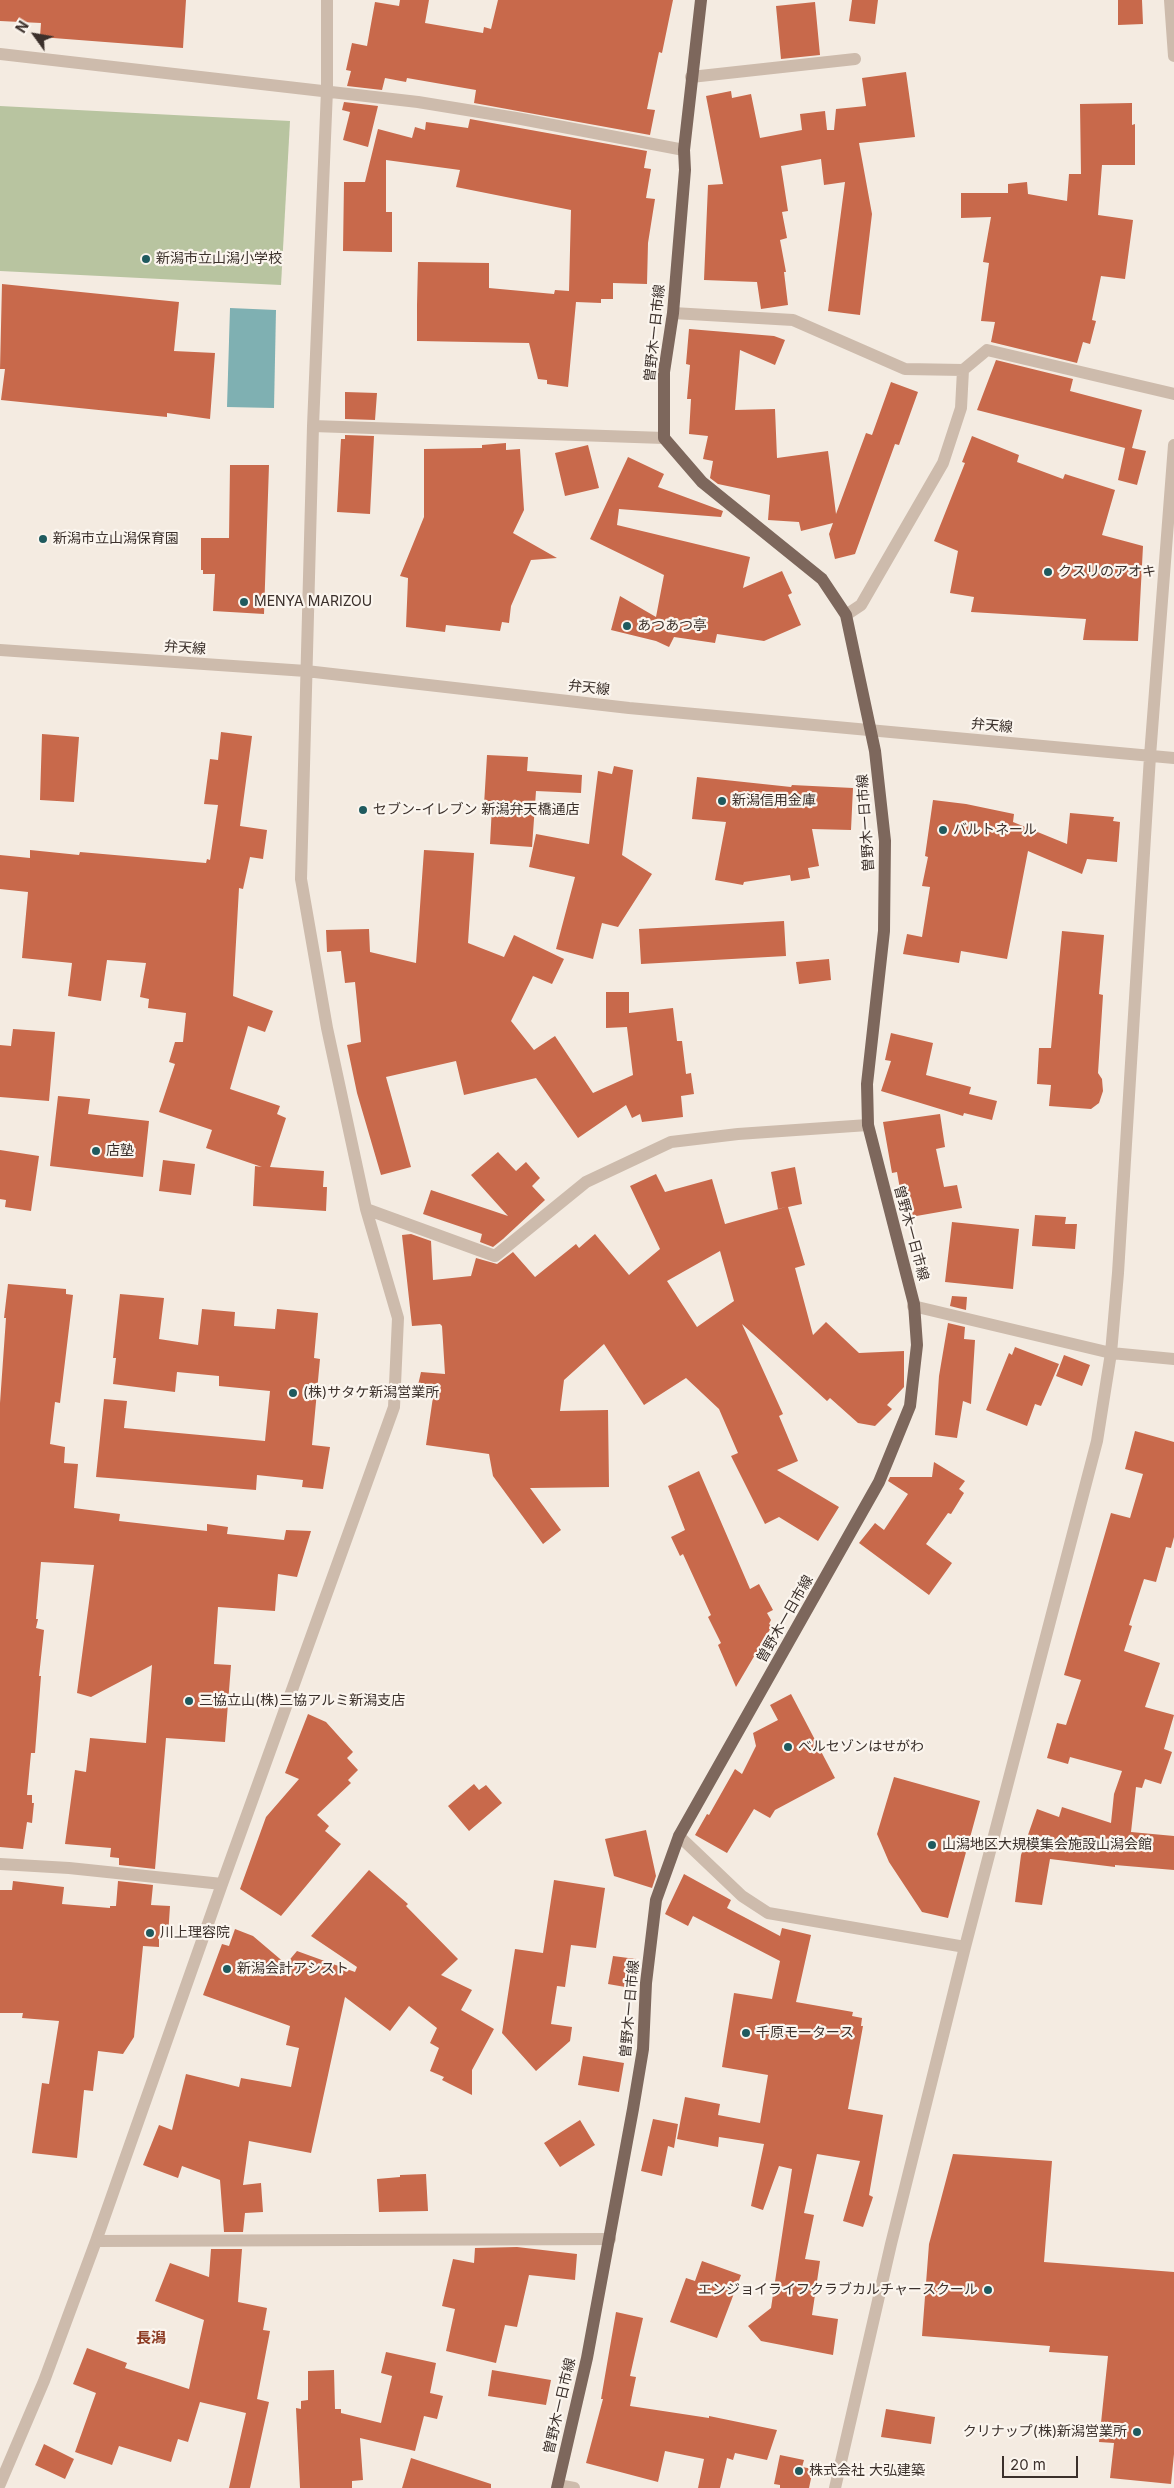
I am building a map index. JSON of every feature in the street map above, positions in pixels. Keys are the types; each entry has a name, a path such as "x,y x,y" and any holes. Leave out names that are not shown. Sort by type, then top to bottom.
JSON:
{"main road":[{"name":"曽野木一日市線","path":"558,2486 610,2238 642,2049 646,1983 656,1900 678,1836 879,1482 910,1406 917,1345 913,1306 868,1125 867,1084 884,931 885,841 875,752 846,615 822,579 702,482 664,438 664,372 673,313 685,170 684,150 701,0"}],"street":[{"path":"0,2484 3,2470 44,2381 96,2241 394,1407 398,1318 366,1209 326,1028 301,879 313,426 327,90 326,0"},
{"path":"1170,0 1174,56"},
{"path":"0,54 327,90 516,118 684,150"},
{"path":"691,77 855,59"},
{"path":"673,313 793,320 905,369 963,370 987,350 1174,394"},
{"path":"846,615 861,606 943,463 961,408 963,370"},
{"path":"313,426 664,438"},
{"path":"835,2488 891,2244 965,1947 1096,1441 1110,1352 1118,1273 1150,756 1174,445"},
{"name":"弁天線","path":"0,650 306,671 619,707 1174,758"},
{"path":"366,1209 495,1256 586,1182 671,1142 738,1134 868,1125"},
{"path":"913,1306 1110,1352 1174,1359"},
{"path":"678,1836 742,1896 768,1913 965,1947"},
{"path":"0,1864 69,1868 222,1884"},
{"path":"96,2241 610,2238"},
{"path":"558,2486 574,2488"}],"green space":[{"path":"0,106 290,121 281,285 0,271"}],"water":[{"path":"230,308 276,310 274,408 227,407"}],"building":[{"path":"0,0 186,0 183,48 40,37 41,23 0,21"},
{"path":"400,0 429,0 425,23 483,33 484,27 491,29 498,0 673,0 662,53 659,52 647,109 655,110 650,135 474,103 476,90 407,78 406,82 385,78 382,90 347,86 351,71 346,70 352,43 367,46 375,2 399,6"},
{"path":"852,0 878,0 875,24 849,21"},
{"path":"1118,0 1142,0 1143,24 1118,25"},
{"path":"815,2 820,55 781,59 776,6"},
{"path":"906,72 915,137 859,143 872,214 860,315 828,311 845,182 824,185 821,159 781,166 788,211 782,212 787,238 780,240 786,272 784,272 788,305 761,309 757,282 704,280 708,185 723,184 706,96 731,91 732,98 751,94 760,138 802,130 800,114 825,111 827,130 834,130 836,109 866,106 862,78"},
{"path":"344,102 378,106 368,147 343,140 350,112 342,110"},
{"path":"1132,103 1132,125 1135,124 1135,165 1102,165 1098,215 1133,220 1125,279 1101,276 1092,320 1096,321 1090,344 1083,342 1077,363 991,342 995,322 981,321 989,263 983,262 991,217 961,218 961,193 1008,193 1008,184 1027,182 1028,194 1067,201 1069,174 1081,174 1080,104"},
{"path":"470,119 647,151 644,168 651,169 646,198 655,199 648,243 647,284 613,283 613,299 601,299 601,303 576,302 568,387 547,384 547,380 538,379 529,343 417,341 417,305 418,262 489,263 489,288 554,294 555,290 569,291 571,210 456,187 460,170 386,160 386,212 392,212 392,252 343,251 344,182 365,182 378,129 412,138 415,127 425,130 426,122 468,128"},
{"path":"2,284 179,302 174,351 215,353 210,419 167,413 167,417 1,400 5,369 0,369"},
{"path":"689,329 774,336 785,340 775,365 740,350 735,410 775,409 777,458 828,451 836,514 866,433 872,435 891,382 918,392 899,445 895,444 855,554 835,559 829,534 833,523 801,531 799,522 768,520 770,495 718,484 710,478 713,461 703,459 708,436 689,434 691,399 687,399 690,365 686,364"},
{"path":"996,360 1073,379 1070,391 1142,410 1132,448 1146,451 1137,485 1118,480 1125,448 977,410"},
{"path":"345,392 377,393 375,420 345,419"},
{"path":"345,435 374,436 370,514 337,512 341,439 345,439"},
{"name":"クスリのアオキ","path":"972,436 1019,455 1017,462 1063,479 1065,474 1115,490 1102,535 1143,546 1138,641 1083,640 1086,619 971,612 974,597 950,593 958,551 934,541 965,463 962,462"},
{"path":"506,443 506,450 520,449 524,510 513,533 557,558 531,560 511,606 509,623 502,622 500,631 446,625 445,632 406,627 408,578 400,576 424,517 424,449 482,448 482,445"},
{"path":"588,445 599,488 565,496 555,453"},
{"path":"628,457 664,474 658,487 723,511 721,517 619,509 617,525 750,557 743,588 782,571 792,593 788,595 801,625 764,641 717,634 715,643 674,637 669,647 656,641 611,630 620,596 656,617 664,575 590,539"},
{"path":"230,465 269,465 264,614 213,611 215,574 203,574 203,570 201,570 201,538 229,538"},
{"path":"221,732 252,736 240,826 267,830 263,859 250,857 243,889 239,888 233,996 273,1011 265,1032 248,1026 230,1089 280,1106 277,1114 286,1118 270,1167 324,1171 323,1187 327,1187 326,1211 253,1206 255,1166 262,1167 206,1148 212,1130 159,1112 175,1064 169,1062 175,1042 183,1042 186,1013 148,1008 149,999 140,997 146,963 107,960 101,1001 68,996 72,963 22,958 28,892 0,889 0,855 30,858 30,850 79,855 80,852 206,863 207,859 210,860 218,805 204,804 210,759 218,760"},
{"path":"42,734 79,737 74,802 40,800"},
{"path":"487,755 528,757 527,771 582,775 581,793 536,791 532,847 490,844 492,806 484,805"},
{"path":"614,766 633,770 622,855 652,874 618,927 602,923 593,959 556,949 575,877 529,867 536,834 589,844 598,771 612,774"},
{"path":"697,777 791,787 792,785 853,788 851,830 812,829 819,866 808,868 810,878 791,881 790,875 744,882 743,885 715,880 726,822 692,819"},
{"path":"933,800 966,804 1014,814 1013,822 1067,844 1070,813 1114,817 1113,821 1120,822 1117,862 1087,859 1082,874 1028,851 1007,959 961,951 959,963 903,954 907,934 922,937 930,887 922,886 928,857 925,856"},
{"path":"424,850 474,853 468,943 504,957 514,935 564,959 552,984 533,976 511,1021 534,1050 555,1036 593,1093 633,1075 627,1027 606,1028 606,992 629,992 629,1013 673,1008 677,1041 682,1041 686,1074 691,1073 694,1094 681,1096 683,1117 642,1122 640,1114 632,1118 626,1105 578,1138 536,1078 464,1095 456,1061 386,1077 411,1167 381,1175 357,1093 347,1045 361,1042 355,982 345,983 341,951 327,952 326,930 369,929 370,952 416,963"},
{"path":"784,921 786,956 641,964 639,929"},
{"path":"1062,931 1104,935 1099,994 1103,995 1098,1073 1102,1079 1103,1091 1099,1103 1091,1109 1049,1106 1051,1085 1037,1084 1039,1048 1051,1048"},
{"path":"829,959 831,980 799,984 796,962"},
{"path":"13,1029 55,1032 49,1101 0,1097 0,1045 11,1046"},
{"path":"891,1033 933,1043 926,1075 971,1087 969,1094 997,1101 992,1120 964,1113 963,1116 881,1091 891,1061 885,1060"},
{"path":"58,1096 90,1099 88,1114 149,1121 143,1177 50,1166"},
{"path":"940,1114 945,1147 936,1149 944,1187 957,1185 962,1208 905,1218 897,1172 892,1173 883,1122"},
{"path":"0,1150 39,1156 31,1211 5,1207 6,1200 0,1199"},
{"path":"498,1152 516,1171 526,1162 540,1178 532,1186 545,1200 503,1239 493,1247 480,1242 482,1234 423,1214 431,1190 508,1216 471,1175"},
{"path":"163,1160 195,1164 191,1195 159,1191"},
{"path":"795,1167 802,1204 788,1207 805,1265 795,1268 813,1335 826,1322 859,1353 904,1351 904,1387 887,1405 892,1409 875,1426 858,1423 830,1398 827,1401 742,1324 783,1414 779,1416 798,1461 777,1470 839,1507 818,1541 779,1517 765,1524 731,1456 738,1453 719,1409 686,1378 644,1405 604,1344 564,1380 560,1411 608,1410 609,1487 530,1488 561,1530 543,1544 493,1476 489,1454 426,1445 433,1397 416,1394 421,1372 445,1374 442,1326 440,1324 412,1326 402,1235 411,1234 431,1241 433,1280 471,1276 476,1258 497,1264 513,1252 535,1277 576,1244 579,1248 595,1234 629,1275 660,1249 630,1186 656,1174 665,1192 712,1179 725,1224 786,1207 778,1209 771,1172","holes":["720,1251 734,1301 697,1327 667,1281"]},
{"path":"1035,1215 1066,1217 1065,1224 1077,1224 1075,1249 1032,1246"},
{"path":"952,1222 1019,1229 1013,1289 945,1282"},
{"path":"8,1284 66,1289 66,1294 73,1295 60,1403 55,1402 50,1444 65,1447 64,1463 78,1464 74,1508 120,1514 119,1521 207,1531 207,1524 228,1527 227,1534 284,1540 286,1530 311,1531 297,1577 278,1574 275,1611 218,1607 214,1664 231,1665 225,1742 166,1738 155,1869 119,1865 119,1858 110,1857 111,1848 65,1844 75,1770 86,1772 90,1738 146,1743 152,1665 91,1697 77,1693 94,1565 41,1562 36,1628 44,1630 39,1676 41,1676 35,1753 31,1753 27,1795 32,1795 32,1803 34,1803 32,1823 27,1822 23,1849 0,1847 0,1403 6,1318 4,1318"},
{"path":"120,1294 164,1298 159,1339 198,1345 202,1309 235,1312 234,1326 275,1329 277,1309 318,1313 314,1358 320,1359 312,1445 330,1447 323,1489 302,1487 303,1480 257,1475 256,1490 96,1477 104,1399 127,1401 124,1428 265,1441 270,1391 219,1386 219,1376 177,1372 175,1392 113,1384 116,1358 113,1358"},
{"path":"952,1296 967,1297 966,1310 950,1306"},
{"path":"948,1323 965,1327 964,1339 975,1340 971,1404 963,1401 957,1438 935,1435 939,1376"},
{"path":"1015,1347 1059,1364 1041,1406 1035,1404 1027,1426 986,1410 1009,1353 1012,1355"},
{"path":"1064,1355 1090,1365 1082,1386 1056,1376"},
{"path":"1135,1431 1174,1442 1174,1537 1171,1548 1166,1547 1156,1582 1144,1579 1129,1625 1132,1626 1124,1651 1160,1663 1145,1707 1174,1715 1164,1749 1172,1752 1161,1784 1145,1779 1142,1788 1136,1787 1131,1832 1174,1836 1174,1870 1115,1865 1115,1867 1050,1859 1042,1905 1015,1902 1021,1855 1037,1809 1059,1817 1062,1807 1111,1823 1114,1794 1122,1771 1070,1757 1068,1764 1047,1758 1057,1723 1066,1725 1081,1680 1064,1675 1111,1513 1130,1518 1143,1474 1125,1469"},
{"path":"934,1462 965,1481 959,1489 964,1493 951,1514 948,1513 926,1544 952,1563 929,1595 859,1543 875,1523 884,1530 908,1494 888,1481 890,1477 932,1477"},
{"path":"699,1471 750,1589 759,1584 773,1610 767,1613 771,1620 769,1624 772,1626 736,1687 718,1645 721,1643 708,1617 711,1615 683,1554 680,1556 671,1537 685,1530 668,1486"},
{"path":"791,1694 835,1778 775,1810 770,1818 754,1809 727,1853 695,1835 707,1814 709,1815 735,1769 742,1774 756,1746 753,1733 778,1720 770,1705"},
{"path":"308,1714 326,1722 353,1752 347,1758 358,1770 348,1780 351,1783 317,1815 329,1826 325,1831 341,1844 281,1916 240,1889 266,1817 299,1779 285,1773"},
{"name":"山潟地区大規模集会施設山潟会館","path":"894,1777 980,1801 948,1918 922,1912 889,1862 877,1834"},
{"path":"474,1784 479,1790 486,1785 502,1803 469,1831 448,1806"},
{"path":"646,1830 656,1876 652,1888 614,1876 605,1839"},
{"path":"369,1870 408,1904 406,1906 458,1959 441,1975 472,1990 461,2010 494,2029 472,2070 472,2095 442,2080 444,2077 430,2071 439,2048 430,2043 437,2028 409,2006 390,2031 345,1997 311,2153 249,2141 243,2185 261,2183 263,2212 245,2213 243,2232 224,2232 220,2180 182,2166 178,2178 143,2165 159,2125 172,2130 186,2074 239,2087 241,2078 291,2087 299,2048 286,2045 290,2026 203,1995 222,1944 229,1946 235,1929 253,1936 286,1964 297,1951 355,1972 357,1967 311,1936"},
{"path":"684,1874 731,1900 727,1908 780,1936 782,1928 811,1935 796,2002 853,2012 852,2016 862,2018 861,2026 863,2026 848,2109 883,2115 869,2195 873,2197 863,2227 843,2221 860,2161 817,2154 804,2213 814,2215 805,2259 820,2261 812,2315 838,2319 833,2355 761,2341 748,2326 771,2308 792,2169 779,2166 763,2210 751,2206 764,2144 719,2137 718,2147 677,2139 685,2097 720,2104 718,2115 760,2123 768,2075 722,2067 734,1993 772,1999 780,1961 693,1916 688,1926 665,1914"},
{"path":"554,1880 605,1888 596,1948 571,1945 565,1987 557,1986 551,2024 572,2027 570,2041 536,2071 502,2033 515,1949 543,1953"},
{"path":"13,1881 64,1887 62,1904 110,1908 110,1906 116,1906 118,1881 153,1885 151,1905 170,1906 168,1936 159,1936 159,1947 143,1946 134,2037 123,2054 98,2051 93,2091 84,2090 77,2158 32,2153 42,2083 49,2084 59,2021 22,2018 23,2013 0,2013 0,1890 12,1890"},
{"path":"613,1956 636,1959 631,1988 608,1984"},
{"path":"583,2056 624,2063 619,2092 578,2085"},
{"path":"653,2119 678,2124 674,2148 668,2146 662,2176 641,2171"},
{"path":"580,2120 595,2145 560,2167 544,2143"},
{"path":"953,2154 1052,2161 1044,2262 1174,2272 1174,2454 1171,2484 1110,2478 1114,2443 1099,2442 1108,2356 1049,2352 1050,2346 922,2336 929,2244"},
{"path":"426,2174 428,2211 379,2212 377,2179 400,2177 400,2175"},
{"path":"517,2247 577,2254 575,2280 529,2275 517,2327 505,2325 496,2363 446,2351 455,2309 442,2306 453,2259 474,2263 475,2248"},
{"path":"211,2249 242,2249 238,2302 267,2308 263,2330 270,2331 257,2399 269,2402 250,2488 229,2488 246,2413 200,2402 188,2442 178,2439 171,2462 119,2446 112,2465 75,2452 96,2393 73,2384 87,2348 127,2363 125,2368 189,2389 204,2320 155,2301 170,2263 209,2277"},
{"path":"702,2261 741,2275 717,2338 670,2322 686,2278 695,2281"},
{"path":"616,2312 643,2318 630,2376 636,2377 630,2406 709,2418 709,2416 777,2430 767,2460 735,2453 733,2460 727,2458 720,2488 698,2488 704,2459 665,2451 658,2482 586,2463 603,2399 601,2399"},
{"path":"386,2352 436,2363 430,2393 443,2396 437,2419 424,2416 415,2451 360,2438 363,2480 352,2481 352,2488 300,2488 296,2408 301,2409 301,2401 308,2400 308,2371 334,2370 335,2409 341,2409 341,2413 381,2423 392,2376 381,2373"},
{"path":"492,2370 551,2380 546,2405 488,2396"},
{"path":"886,2409 935,2417 931,2444 881,2437"},
{"path":"44,2444 74,2459 65,2479 35,2465"},
{"name":"株式会社 大弘建築","path":"780,2455 804,2460 802,2467 813,2469 809,2488 780,2488 780,2485 774,2484"},
{"path":"411,2458 491,2484 491,2488 402,2488"}],"place":[{"name":"新潟市立山潟小学校","path":"146,259"},
{"name":"新潟市立山潟保育園","path":"43,539"},
{"name":"クスリのアオキ","path":"1048,572"},
{"name":"MENYA MARIZOU","path":"244,602"},
{"name":"あつあつ亭","path":"627,626"},
{"name":"新潟信用金庫","path":"722,801"},
{"name":"セブン-イレブン 新潟弁天橋通店","path":"363,810"},
{"name":"バルトネール","path":"943,830"},
{"name":"店塾","path":"96,1151"},
{"name":"(株)サタケ新潟営業所","path":"293,1393"},
{"name":"三協立山(株)三協アルミ新潟支店","path":"189,1701"},
{"name":"ベルセゾンはせがわ","path":"788,1747"},
{"name":"山潟地区大規模集会施設山潟会館","path":"932,1845"},
{"name":"川上理容院","path":"150,1933"},
{"name":"新潟会計アシスト","path":"227,1969"},
{"name":"千原モータース","path":"746,2033"},
{"name":"エンジョイライフクラブカルチャースクール","path":"988,2290"},
{"name":"クリナップ(株)新潟営業所","path":"1137,2432"},
{"name":"株式会社 大弘建築","path":"799,2471"}],"district":[{"name":"長潟","path":"151,2338"}]}
